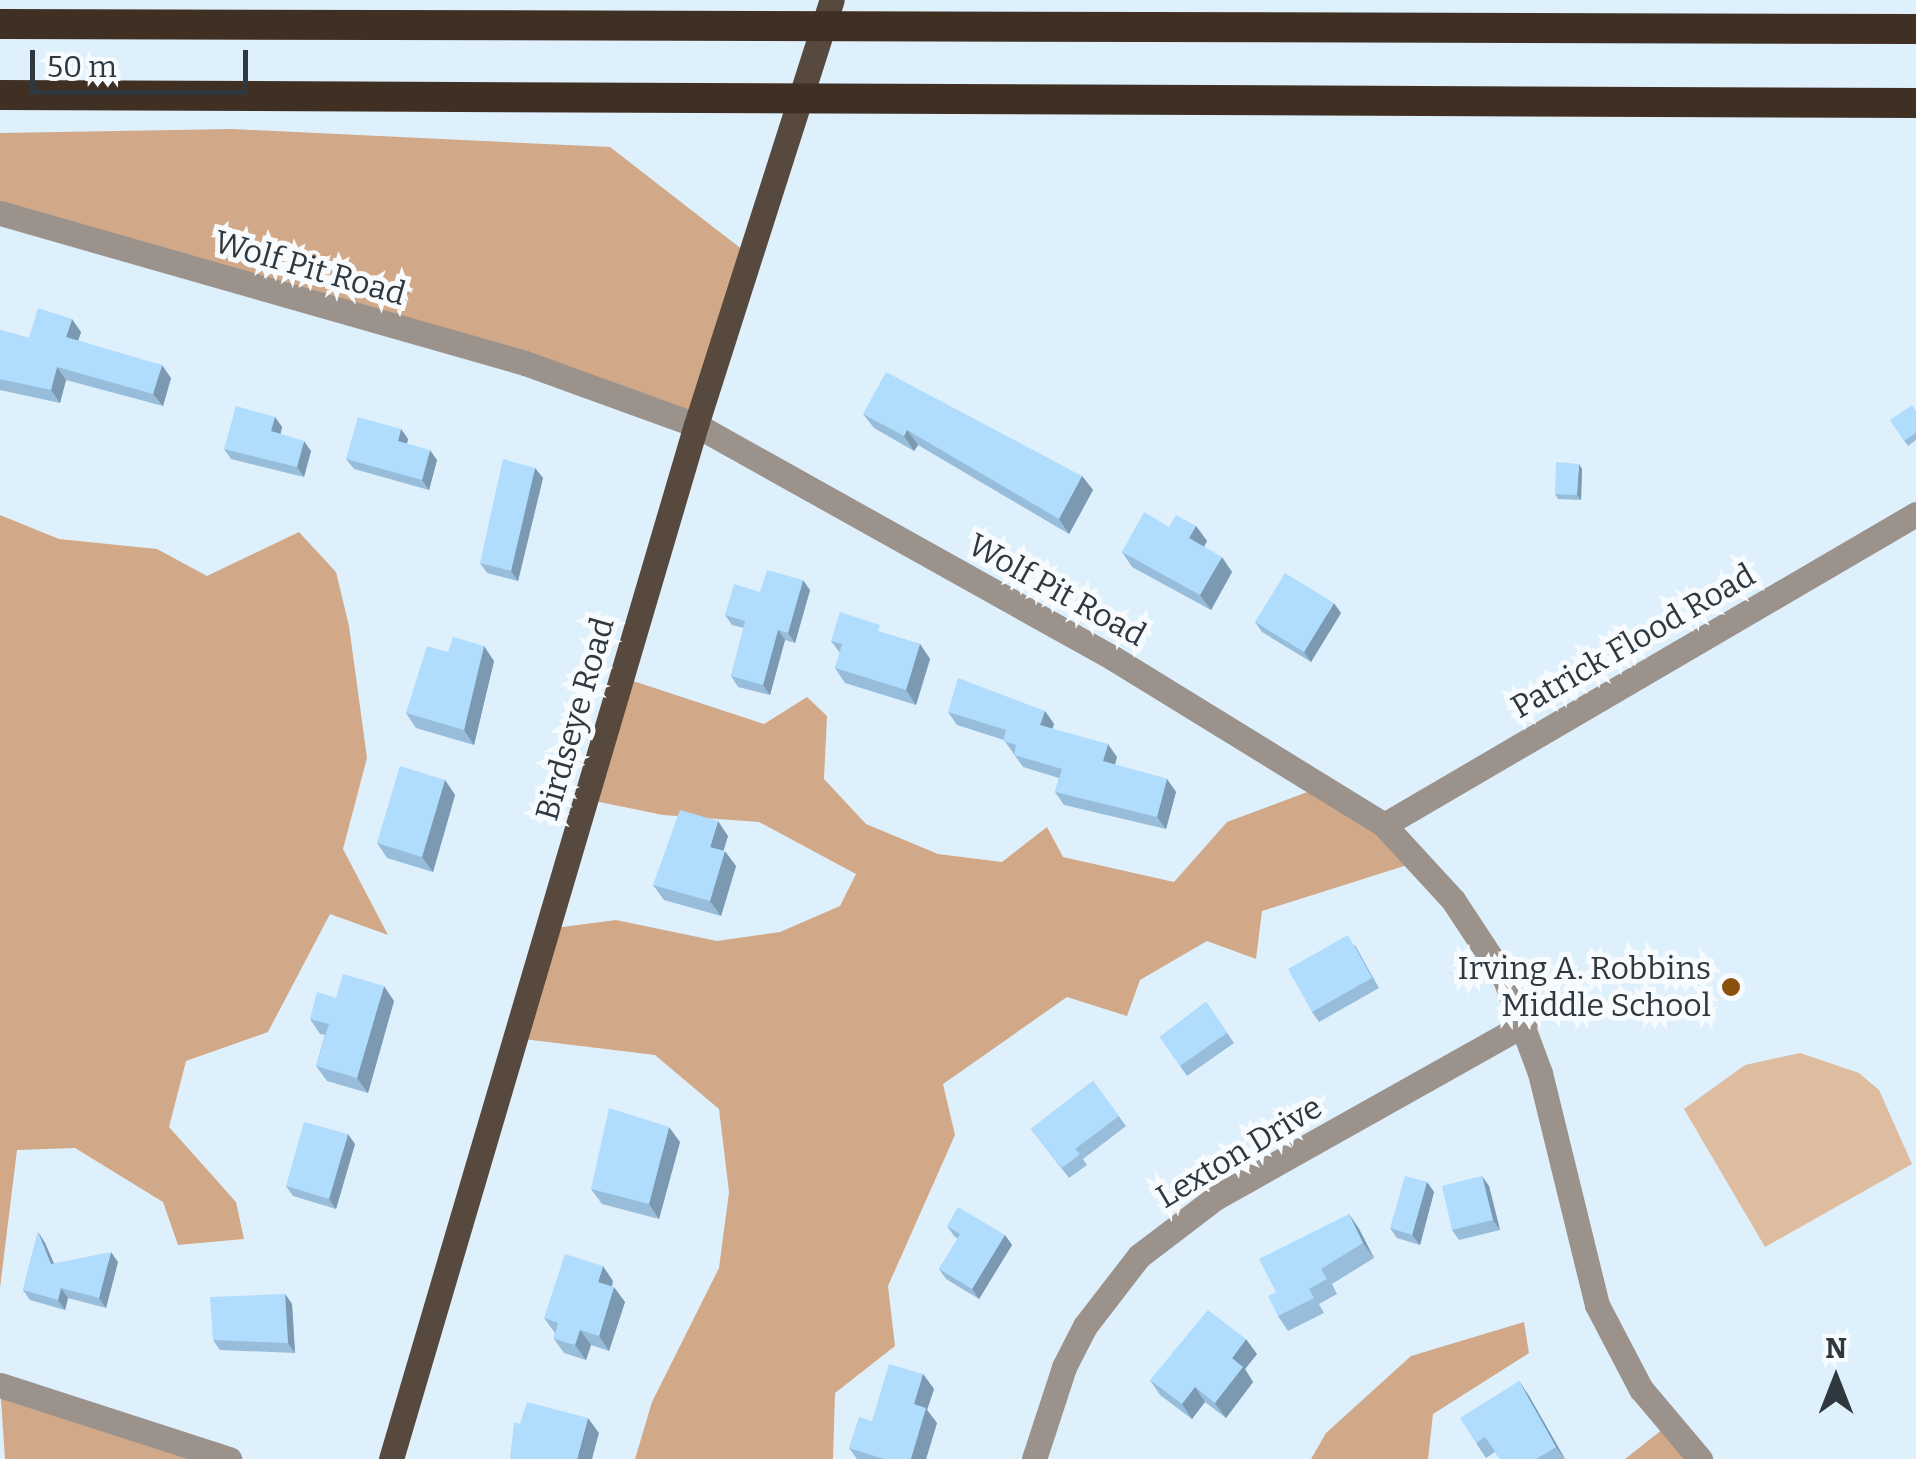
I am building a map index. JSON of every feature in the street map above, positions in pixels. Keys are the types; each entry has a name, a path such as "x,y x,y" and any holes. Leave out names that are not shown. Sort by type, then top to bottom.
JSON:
{"highway":[{"path":"0,24 1916,29"},
{"path":"0,95 1916,103"}],"main road":[{"name":"Birdseye Road","path":"391,1459 696,426 832,0"}],"street":[{"name":"Wolf Pit Road","path":"0,213 525,364 696,426 1113,658 1384,824 1483,942 1525,1024 1596,1305 1641,1389 1700,1459"},
{"name":"Patrick Flood Road","path":"1384,824 1916,514"},
{"name":"Lexton Drive","path":"1034,1459 1064,1367 1084,1326 1139,1256 1215,1198 1525,1024"},
{"path":"0,1385 228,1459"}],"shaded area":[{"path":"232,129 610,147 748,254 696,425 0,213 0,133"},
{"path":"0,515 59,539 157,549 207,576 299,532 336,572 349,626 367,758 343,849 388,935 330,914 268,1032 186,1061 169,1127 236,1202 244,1239 178,1245 163,1202 75,1148 17,1150 0,1288"},
{"path":"621,677 764,724 807,697 827,716 824,779 866,824 938,854 1002,862 1047,827 1063,857 1174,882 1227,822 1326,785 1420,861 1262,911 1256,959 1207,941 1140,980 1127,1016 1067,997 943,1084 955,1135 888,1286 895,1346 835,1393 833,1459 635,1459 652,1402 719,1268 729,1192 719,1109 655,1055 515,1038 547,929 616,920 717,941 780,932 840,906 856,874 759,822 663,815 585,799"},
{"path":"1800,1053 1859,1073 1879,1090 1912,1164 1765,1247 1684,1109 1745,1065"},
{"path":"1524,1322 1529,1353 1433,1414 1428,1459 1311,1459 1326,1433 1411,1356"},
{"path":"0,1385 229,1459 5,1459"},
{"path":"1668,1425 1700,1459 1625,1459"}],"building":[{"path":"38,308 72,319 66,337 162,365 153,394 57,367 51,390 0,379 0,330 29,338"},
{"path":"886,372 1082,476 1059,519 907,430 904,436 863,414"},
{"path":"1912,405 1916,411 1916,433 1904,441 1890,420"},
{"path":"236,406 275,417 271,431 304,441 297,467 224,449"},
{"path":"358,417 401,429 398,441 430,450 422,480 346,459"},
{"path":"503,459 535,468 511,571 480,563"},
{"path":"1556,462 1579,464 1577,495 1555,494"},
{"path":"1144,512 1169,527 1176,515 1196,526 1189,538 1222,557 1200,595 1122,552"},
{"path":"767,570 803,580 788,633 778,630 763,685 731,676 745,621 725,615 734,584 760,592"},
{"path":"1285,573 1334,603 1304,652 1255,622"},
{"path":"840,612 880,625 878,631 920,644 906,690 835,668 842,644 831,641"},
{"path":"453,637 484,646 464,730 406,713 427,646 448,652"},
{"path":"958,678 1045,711 1040,725 1108,744 1103,761 1167,779 1157,817 1055,792 1062,769 1014,755 1016,745 1003,741 1006,730 948,712"},
{"path":"400,766 445,780 422,857 377,843"},
{"path":"680,810 718,821 710,847 725,851 710,901 653,885"},
{"path":"1348,935 1372,978 1312,1012 1288,969"},
{"path":"343,974 384,986 357,1078 316,1066 329,1024 310,1019 317,992 336,998"},
{"path":"1206,1002 1227,1033 1180,1066 1160,1037"},
{"path":"1093,1081 1119,1116 1075,1149 1080,1154 1062,1168 1031,1129"},
{"path":"609,1108 669,1127 649,1204 591,1189"},
{"path":"304,1122 348,1134 329,1199 286,1186"},
{"path":"1405,1176 1427,1182 1412,1235 1390,1228"},
{"path":"1482,1176 1493,1220 1452,1230 1442,1186"},
{"path":"958,1207 1005,1235 972,1289 939,1269 960,1234 947,1226"},
{"path":"1349,1214 1363,1243 1321,1269 1327,1279 1309,1289 1314,1298 1278,1316 1268,1296 1276,1292 1259,1259"},
{"path":"38,1232 51,1264 111,1252 99,1298 61,1288 58,1300 23,1290"},
{"path":"565,1254 603,1266 598,1282 614,1287 599,1336 580,1330 575,1345 554,1339 558,1323 544,1318"},
{"path":"285,1294 288,1343 213,1340 210,1297"},
{"path":"1208,1310 1246,1339 1232,1358 1243,1367 1215,1403 1195,1387 1182,1404 1150,1380"},
{"path":"889,1364 923,1374 914,1404 926,1408 911,1459 884,1459 849,1448 859,1417 872,1421"},
{"path":"1519,1381 1556,1447 1536,1459 1500,1459 1485,1437 1476,1443 1460,1418"},
{"path":"527,1402 588,1418 577,1459 510,1459 514,1422 520,1424"}],"place":[{"name":"Irving A. Robbins Middle School","path":"1731,987"}]}
